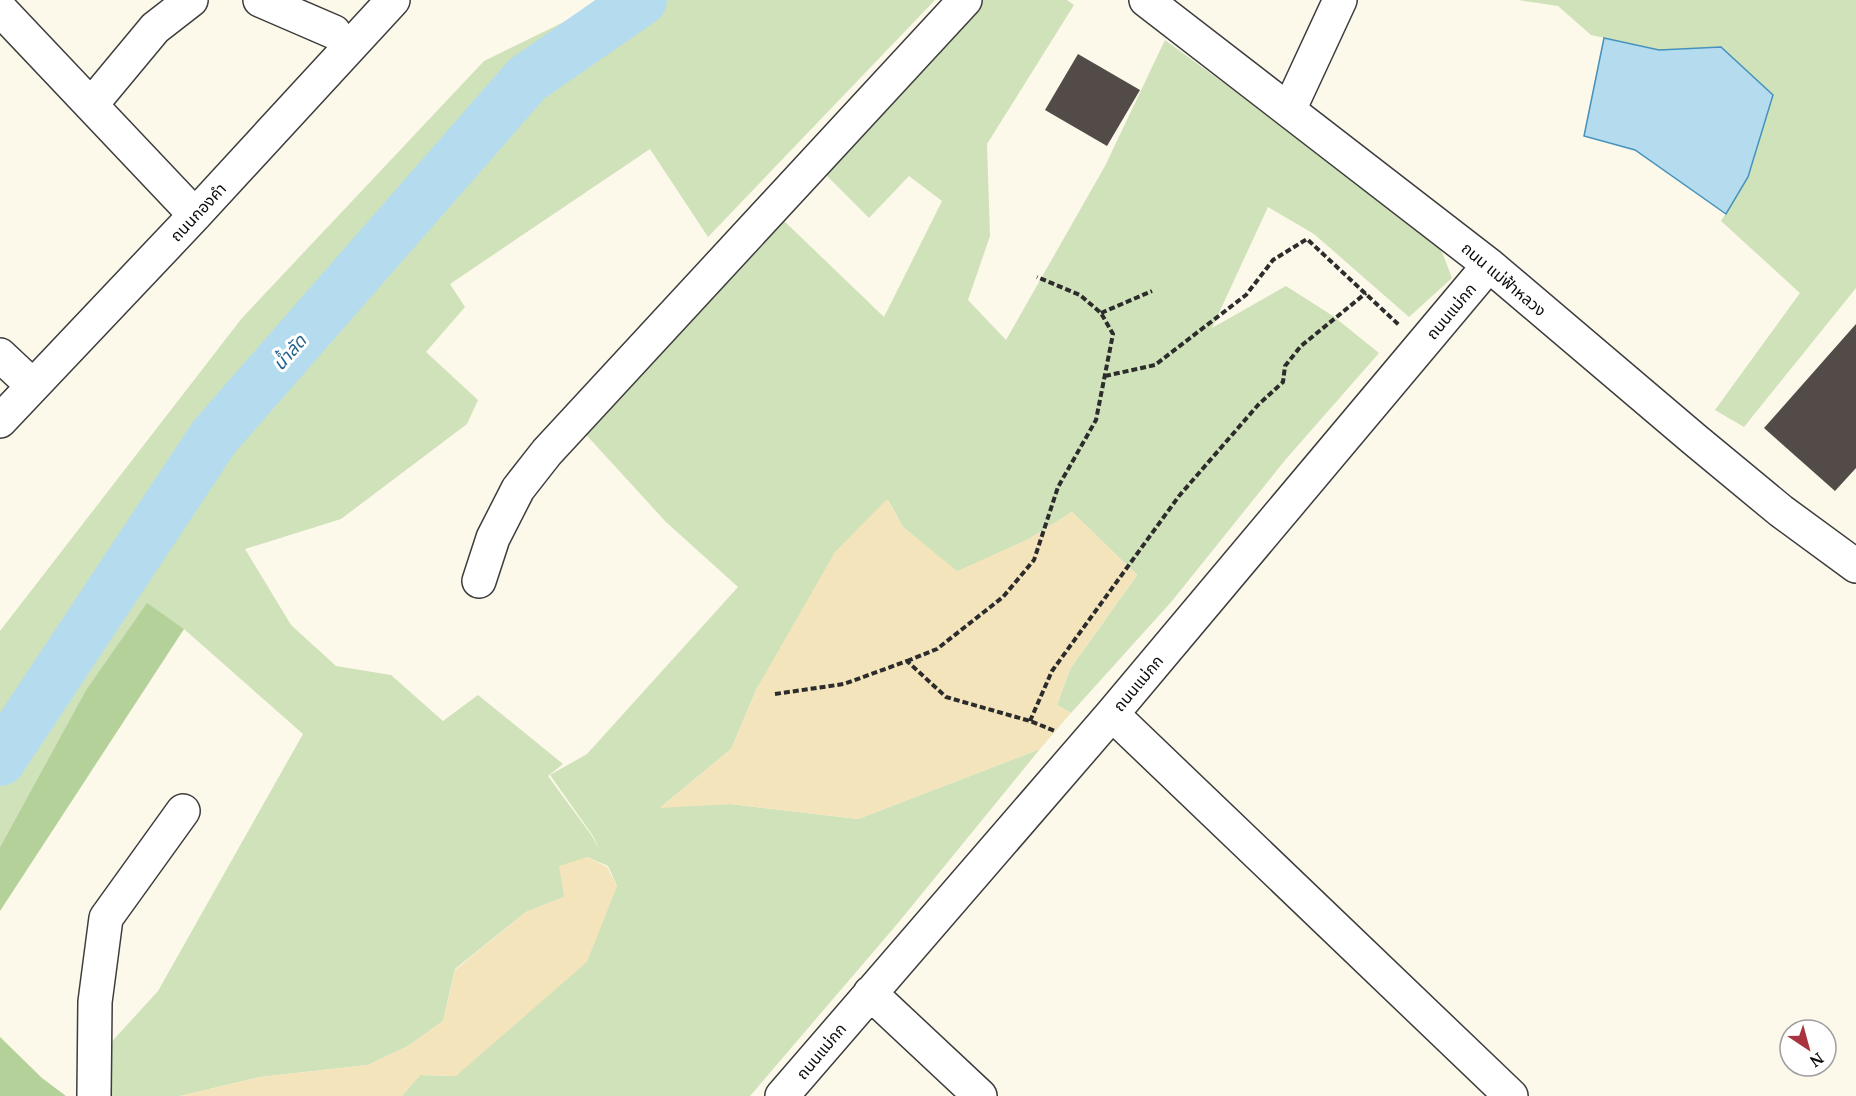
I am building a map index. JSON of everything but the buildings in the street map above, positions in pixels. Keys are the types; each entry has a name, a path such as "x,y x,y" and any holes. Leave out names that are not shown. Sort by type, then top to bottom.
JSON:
{"street":[{"path":"91,105 155,28 191,0"},
{"path":"260,0 333,32"},
{"name":"ถนนกองคำ","path":"0,421 195,215 393,0"},
{"path":"479,581 493,538 518,489 547,452 964,0"},
{"name":"ถนน แม่ฟ้าหลวง","path":"1146,0 1489,265 1720,461 1781,511 1856,567"},
{"path":"1289,110 1340,0"},
{"path":"0,9 195,215"},
{"name":"ถนนแม่กก","path":"782,1096 1112,714 1489,265"},
{"path":"0,355 33,386"},
{"path":"1112,714 1511,1096"},
{"path":"94,1096 95,1002 106,918 183,812"},
{"path":"870,993 980,1096"}],"path":[{"path":"1105,376 1155,365 1246,295 1273,260 1307,238 1423,344"},
{"path":"775,694 844,684 937,649 1003,597 1034,560 1058,487 1096,420 1113,334 1101,313 1080,295 1037,277"},
{"path":"1101,313 1152,291"},
{"path":"1030,721 1052,671 1179,496 1258,405 1283,382 1285,366 1301,346 1366,293"},
{"path":"907,661 946,697 1030,721 1087,743"}],"green space":[{"path":"609,0 935,0 708,237 650,149 450,284 465,307 426,352 478,400 467,424 341,519 245,549 291,625 336,666 391,675 443,721 478,695 563,764 548,776 592,836 600,851 593,836 550,775 587,754 738,587 666,522 579,427 782,219 884,317 942,201 909,176 869,218 822,171 976,0 1067,0 1074,5 987,144 990,236 968,300 1006,340 1105,166 1165,40 1437,239 1452,278 1409,317 1314,234 1268,207 1212,328 1286,286 1333,316 1379,353 1286,459 1172,601 1071,713 1057,705 1070,669 1137,575 1072,512 1029,539 957,572 903,527 888,500 757,688 731,749 661,807 731,804 858,819 1040,749 898,923 750,1096 402,1096 420,1075 456,1076 617,886 608,866 587,857 564,897 526,912 455,969 443,1021 408,1046 368,1065 260,1077 180,1096 94,1096 95,1060 158,991 303,734 184,629 147,604 86,690 0,847 0,631 242,318 484,61"},
{"path":"1518,0 1856,0 1856,288 1744,427 1715,410 1800,293 1721,221 1748,177 1721,47 1659,50 1591,35 1558,6"},
{"path":"147,603 184,629 0,911 0,847 86,690"},
{"path":"0,1037 42,1078 66,1096 0,1096"}],"sand":[{"path":"887,499 903,527 957,571 1029,539 1072,512 1137,575 1070,669 1057,705 1071,713 1040,749 858,819 731,804 660,808 731,749 757,688 835,552"},
{"path":"587,857 607,867 617,886 587,962 456,1076 420,1075 402,1096 180,1096 260,1077 368,1065 408,1046 443,1021 455,970 526,912 564,897 559,866"}],"water":[{"path":"1604,38 1659,50 1721,47 1773,95 1748,177 1726,214 1635,150 1584,136"}],"waterway":[{"name":"น้ำลัด","path":"0,760 214,437 527,79 641,0"}]}
